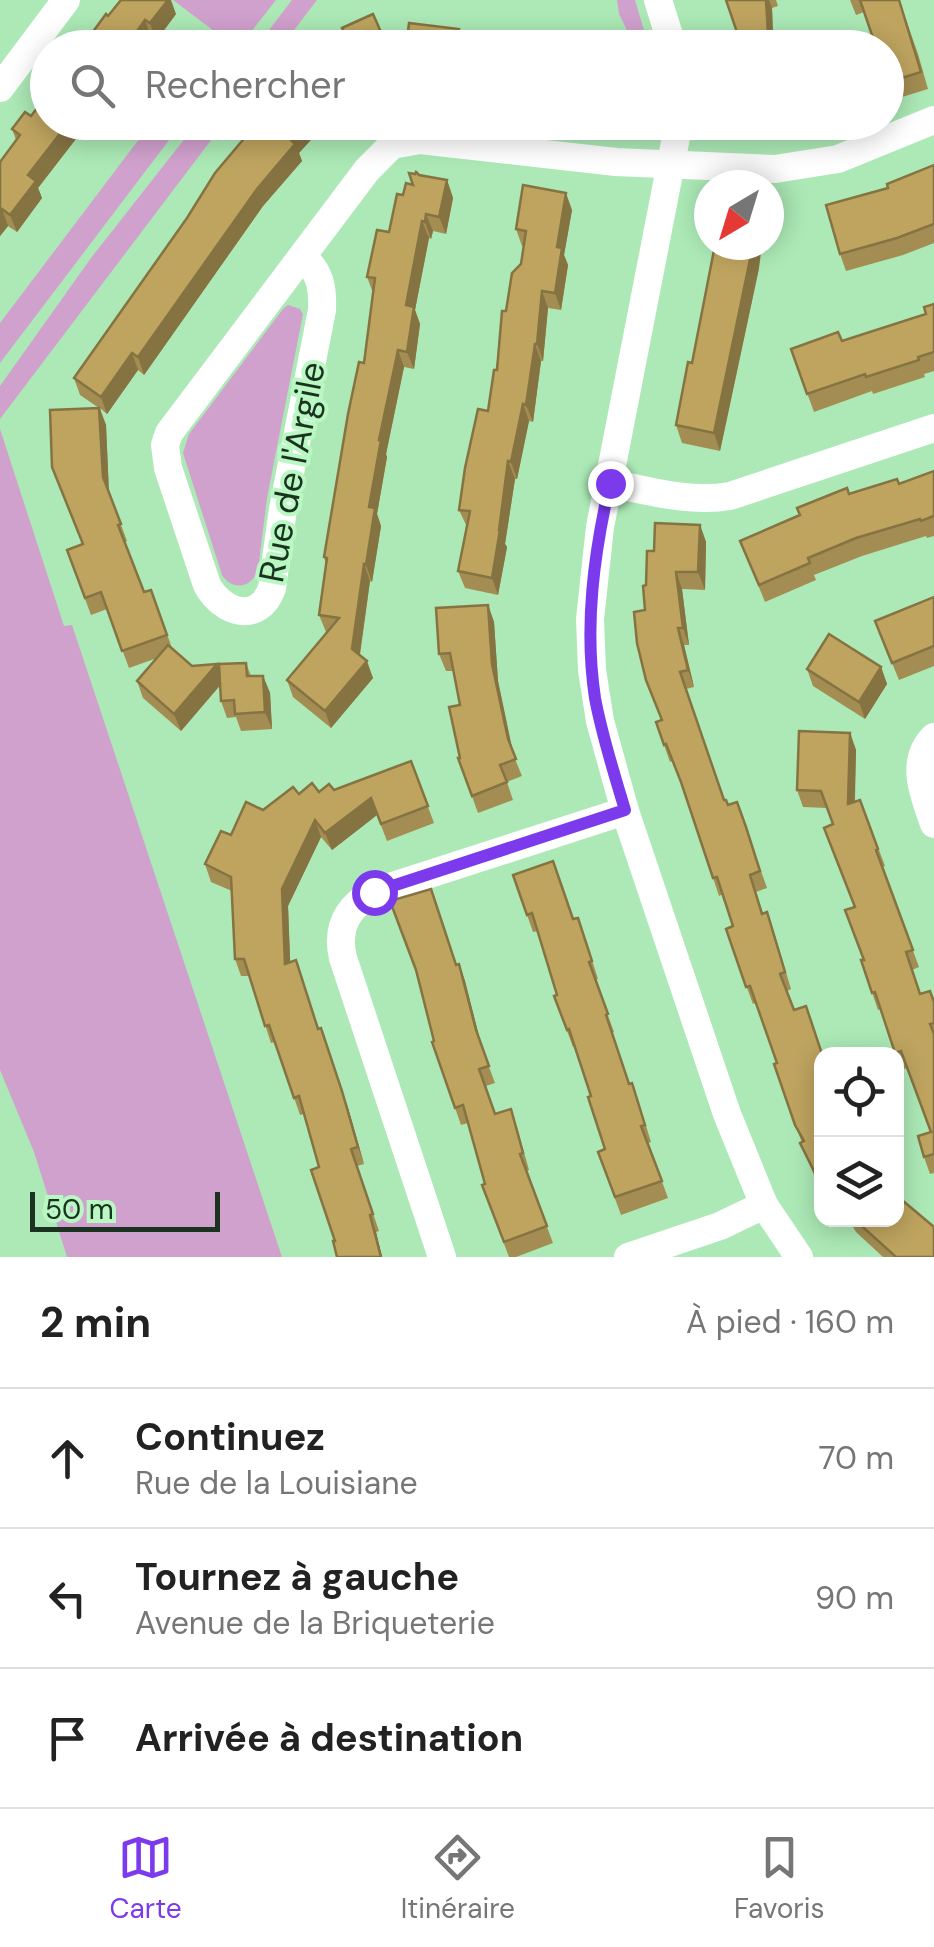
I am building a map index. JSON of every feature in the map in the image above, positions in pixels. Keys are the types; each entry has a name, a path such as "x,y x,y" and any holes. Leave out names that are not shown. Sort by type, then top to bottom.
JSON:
{"street":[{"path":"44,30 66,0"},
{"path":"658,0 668,30"},
{"path":"0,88 30,48"},
{"name":"Rue de l'Argile","path":"904,132 934,120"},
{"name":"Rue de l'Argile","path":"302,257 316,270 320,280 322,310 283,509 272,588 270,596 257,608 236,611 217,600 207,585 168,468 165,446 175,423 379,155 392,145 420,140 616,162 775,169 818,164 886,140"},
{"path":"675,140 596,558 590,646 600,722 625,810 727,1114 764,1204 799,1257"},
{"path":"610,483 661,494 717,498 934,428"},
{"path":"934,736 921,756 920,770 934,824"},
{"path":"442,1257 343,958 341,927 353,906 374,892 625,810"},
{"path":"628,1257 720,1226 764,1204"}],"shaded area":[{"path":"173,0 276,0 252,30 213,30"},
{"path":"292,0 317,0 294,30 269,30"},
{"path":"617,0 635,0 644,30 627,30"},
{"path":"138,140 169,140 0,363 0,323"},
{"path":"184,140 211,140 0,419 0,386 91,258"},
{"path":"288,305 303,314 267,498 258,570 247,584 231,584 222,575 183,453 189,434"},
{"path":"0,429 64,626 72,625 282,1257 67,1257 34,1152 0,1070"}],"building":[{"path":"121,0 168,0 150,23 145,20 138,30 94,30"},
{"path":"726,0 766,0 768,30 736,30"},
{"path":"860,0 899,0 921,72 904,77 904,30 870,30"},
{"path":"373,14 380,30 343,30"},
{"path":"409,23 459,29 459,30 408,30"},
{"path":"25,112 30,115 30,140 55,140 28,175 36,181 10,215 0,211 0,162 20,135 12,129"},
{"path":"243,140 291,140 295,144 257,189 138,357 132,353 101,397 74,378 215,173"},
{"path":"934,165 934,224 840,254 826,205 888,188 887,184"},
{"path":"409,173 447,180 439,217 426,214 425,222 422,221 406,305 414,307 407,352 398,350 379,440 369,507 375,508 352,649 367,661 325,711 287,680 339,618 319,615 327,558 324,557 348,414 359,362 364,363 375,278 367,277 377,230 389,232 397,194 403,195 406,183 413,185"},
{"path":"523,185 566,193 557,247 562,248 555,293 542,291 526,405 523,404 511,462 508,461 492,578 458,571 470,511 459,510 478,409 488,411 497,370 502,311 506,311 512,273 521,264 526,231 516,229"},
{"path":"712,260 750,260 714,433 676,425 688,362 692,363"},
{"path":"934,304 934,352 807,394 791,349 838,332 842,341 926,314 924,307"},
{"path":"99,408 103,477 144,592 151,590 167,635 122,651 101,592 85,598 67,550 83,544 52,467 50,410"},
{"path":"934,471 934,516 856,538 759,585 740,541 800,515 797,508 847,488 849,494 897,479 899,484"},
{"path":"655,523 700,525 698,572 676,572 683,628 678,628 688,670 680,672 724,800 728,805 737,802 746,827 760,871 750,875 762,914 767,912 785,972 780,974 794,1010 806,1006 820,1047 814,1047 814,1171 800,1143 804,1141 726,929 733,926 717,877 713,878 656,722 662,720 646,680 634,612 645,610 647,551 654,551"},
{"path":"934,597 934,646 892,663 875,621"},
{"path":"488,605 492,664 516,759 500,765 507,782 472,796 458,758 449,707 460,705 450,653 439,654 436,608"},
{"path":"829,634 881,667 859,702 807,669"},
{"path":"168,645 192,666 217,664 174,714 137,681"},
{"path":"246,663 247,676 263,676 265,712 235,714 234,700 221,701 219,664"},
{"path":"799,731 850,733 848,804 860,800 913,950 906,952 920,994 930,991 934,1002 934,1023 930,1024 934,1034 934,1154 924,1157 918,1136 931,1132 904,1059 904,1047 893,1047 845,910 855,907 824,828 833,824 821,791 797,790"},
{"path":"411,761 428,806 381,824 371,798 325,833 315,820 282,889 285,964 296,960 342,1091 358,1147 351,1149 373,1214 370,1215 381,1257 337,1257 311,1170 319,1167 299,1096 294,1098 269,1025 265,1026 244,959 235,959 231,877 205,864 221,831 231,835 246,802 263,810 293,787 299,794 312,783 319,792 329,784 334,790"},
{"path":"553,861 573,919 578,918 606,1015 645,1125 641,1126 662,1181 615,1197 598,1152 605,1149 588,1097 591,1096 554,996 557,995 532,913 527,915 513,875"},
{"path":"431,889 456,965 459,964 489,1066 479,1069 495,1114 511,1109 523,1153 520,1154 547,1226 504,1242 482,1185 485,1184 463,1105 455,1108 432,1042 416,970 390,901"},
{"path":"904,1202 934,1227 934,1257 896,1257 863,1227 904,1227"}],"route":[{"path":"374,892 625,810 600,722 590,646 596,558 610,483"}]}
